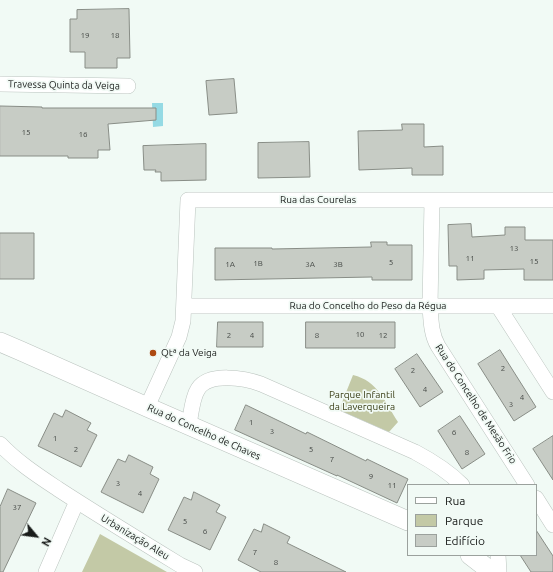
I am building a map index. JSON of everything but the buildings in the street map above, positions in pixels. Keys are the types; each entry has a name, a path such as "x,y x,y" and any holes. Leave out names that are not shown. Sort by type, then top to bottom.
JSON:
{"street":[{"name":"Travessa Quinta da Veiga","path":"0,84 128,86"},
{"name":"Rua das Courelas","path":"184,306 188,200 553,200"},
{"name":"Rua do Concelho de Mesão Frio","path":"432,201 430,306 431,327 436,342 526,484"},
{"name":"Rua do Concelho do Peso da Régua","path":"184,306 553,306"},
{"path":"147,407 178,337 183,321 184,306"},
{"path":"498,306 553,392"},
{"name":"Rua do Concelho de Chaves","path":"3,348 147,407 407,521"},
{"path":"189,425 196,394 202,384 220,378 244,379 261,384 415,452 439,466 461,484"},
{"name":"Urbanização Aleu","path":"0,444 22,464 77,501 194,572"},
{"path":"537,500 553,525"},
{"path":"46,572 77,501"},
{"path":"471,556 492,572"},
{"path":"498,556 499,572"}],"green space":[{"name":"Parque Infantil da Laverqueira","path":"353,375 369,382 385,400 398,422 389,432 339,410"},
{"path":"100,534 167,572 82,572"}],"water":[{"path":"152,103 163,103 163,126 153,127"}],"place":[{"name":"Qtª da Veiga","path":"153,353"}]}
